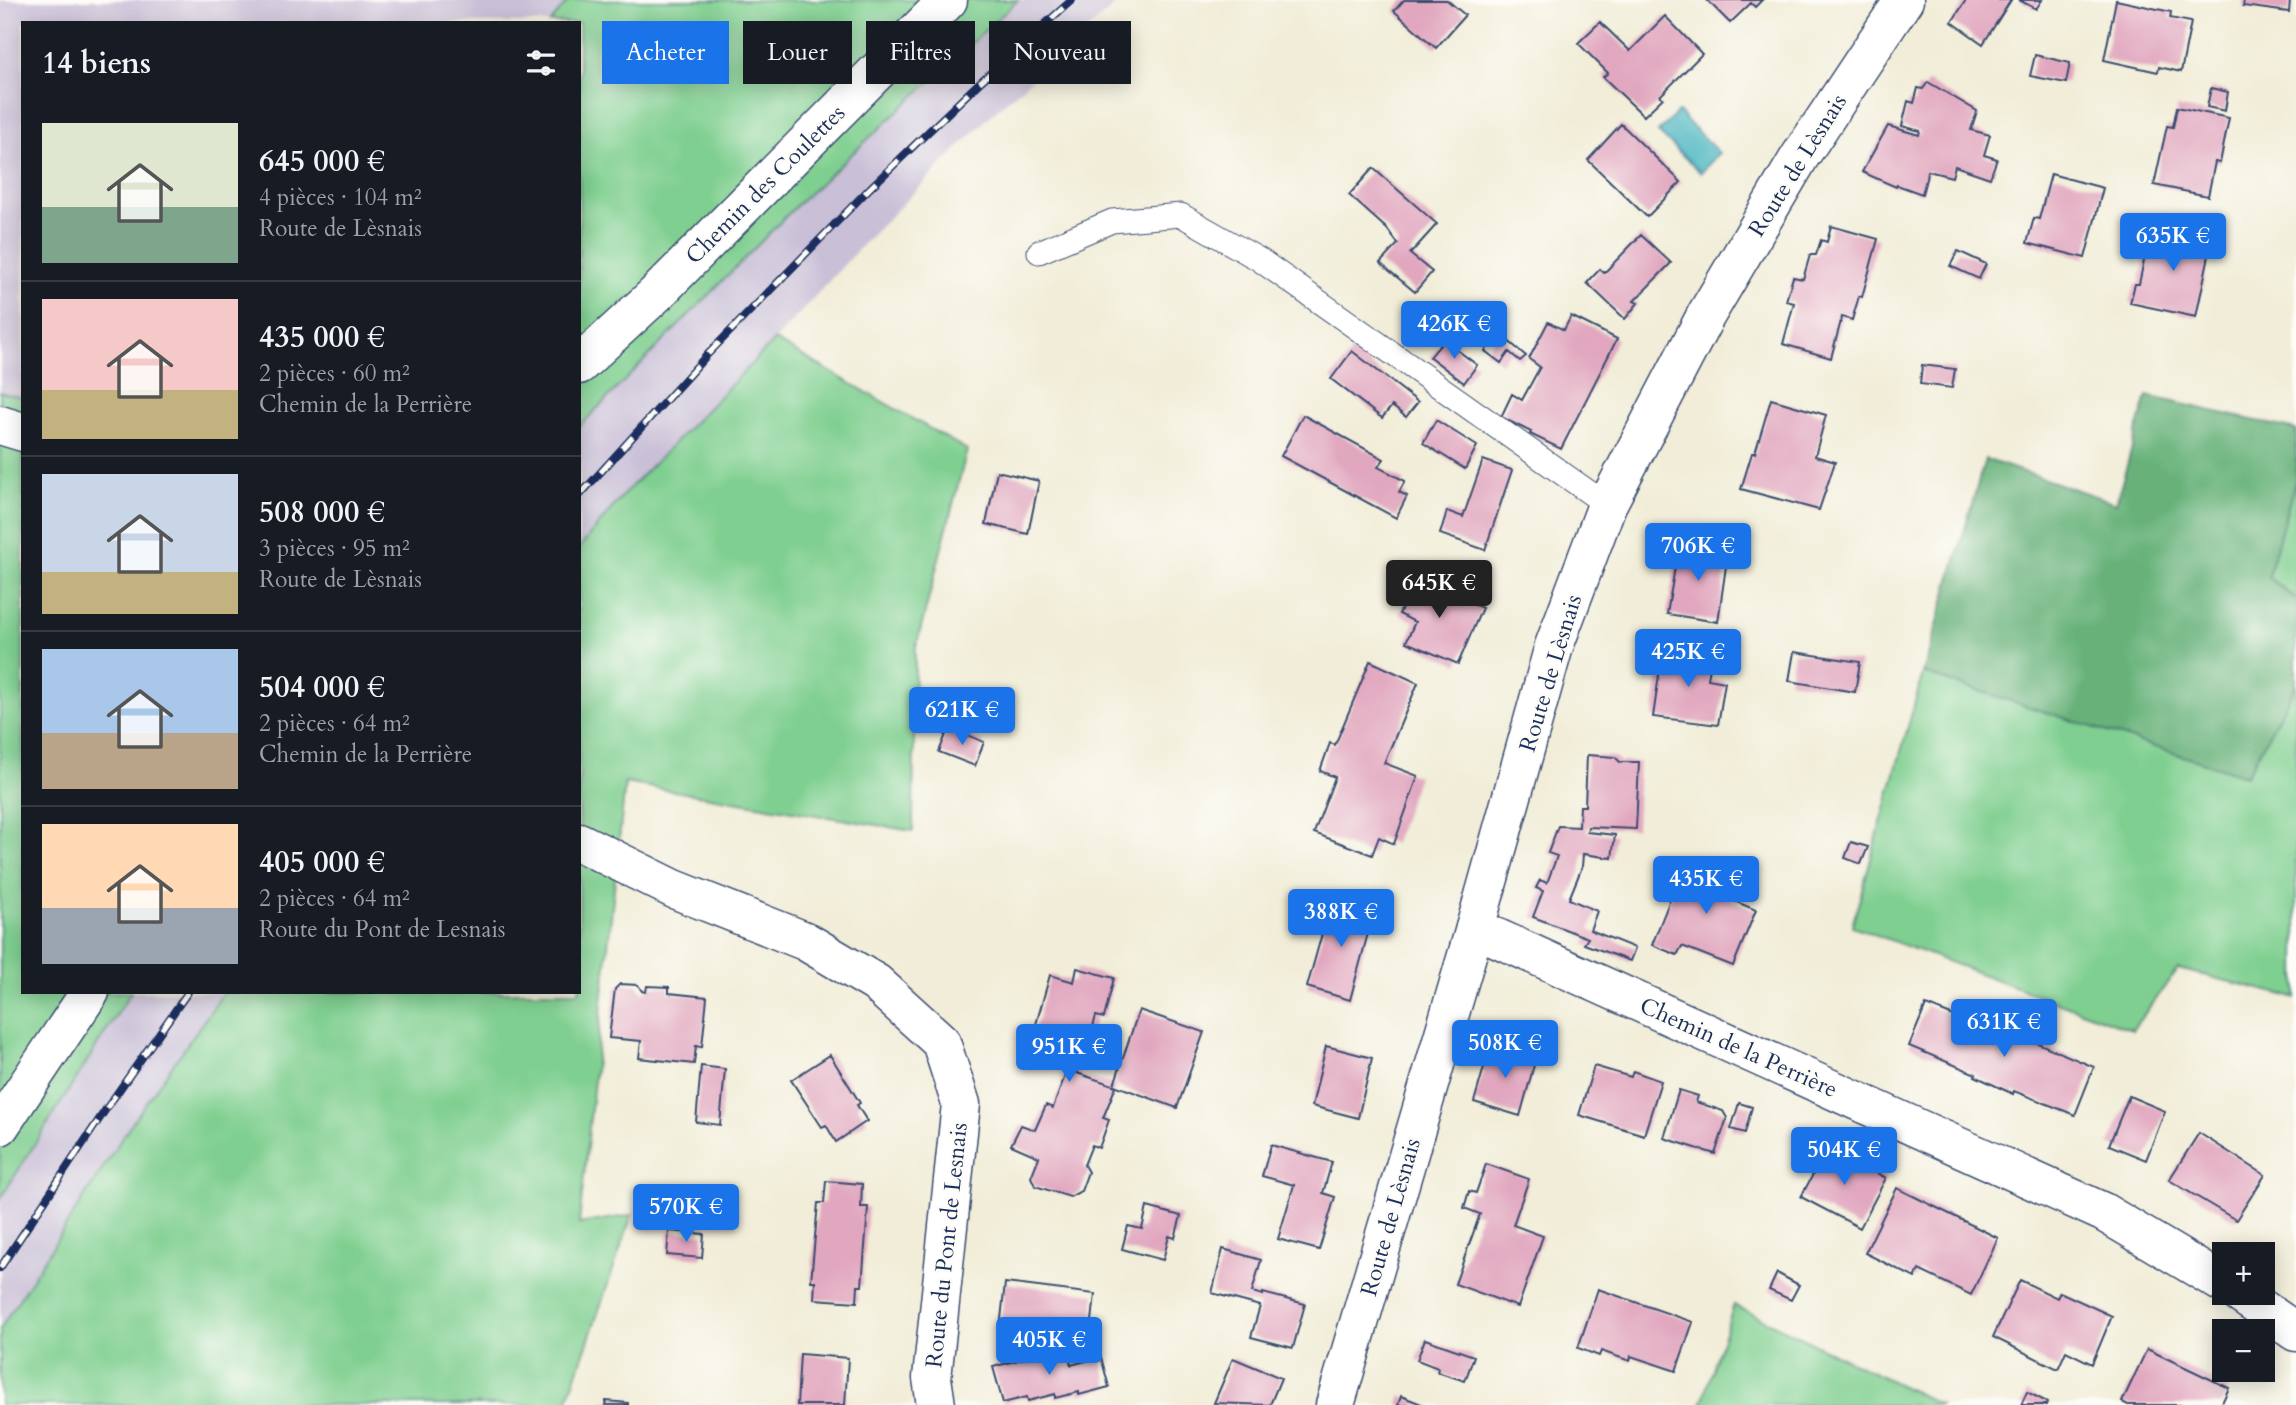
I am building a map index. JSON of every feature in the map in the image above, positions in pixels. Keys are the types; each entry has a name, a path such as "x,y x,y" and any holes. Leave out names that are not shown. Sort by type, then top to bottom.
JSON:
{"street":[{"name":"Chemin des Coulettes","path":"581,363 655,295 947,0"},
{"name":"Route de Lèsnais","path":"1335,1405 1475,928 1554,646 1607,505 1706,315 1799,158 1904,0"},
{"path":"0,425 21,431"},
{"name":"Route du Pont de Lesnais","path":"581,843 674,889 805,941 876,983 941,1042 961,1104 932,1378 936,1405"},
{"name":"Chemin de la Perrière","path":"1475,928 2103,1212 2212,1277"},
{"path":"0,1126 89,994"},
{"path":"2257,1305 2296,1332"}],"lane":[{"path":"1039,252 1112,221 1181,215 1260,260 1607,505"}],"shaded area":[{"path":"0,0 569,0 552,21 21,21 21,397 0,392"},
{"path":"1018,0 1121,0 1097,21 995,21"},
{"path":"989,27 989,84 1026,84 993,113 863,244 775,340 625,493 581,546 581,425 798,204 927,84 975,84 975,40"},
{"path":"130,994 223,994 131,1124 0,1329 0,1199"}],"green space":[{"path":"569,0 1018,0 995,21 989,21 989,27 975,40 975,21 866,21 866,84 927,84 798,204 581,425 581,21 552,21"},
{"path":"775,340 967,450 915,651 913,831 625,783 579,1224 632,1215 566,1405 0,1405 0,1329 131,1124 223,994 581,994 581,546 625,493"},
{"path":"0,392 21,397 21,994 130,994 0,1199"},
{"path":"2147,396 2296,430 2296,478 2268,577 2296,599 2296,685 2246,776 1923,673 1985,459 2116,503"},
{"path":"2296,478 2296,599 2268,577"},
{"path":"1923,673 2246,776 2296,685 2296,998 2178,969 2132,1030 1852,926"},
{"path":"1734,1305 1941,1405 1701,1405"}],"water":[{"path":"1678,112 1719,153 1701,173 1658,132"}],"building":[{"path":"1404,0 1447,0 1465,15 1436,48 1394,11"},
{"path":"1707,0 1762,0 1755,7 1751,3 1730,23"},
{"path":"1966,0 2011,0 1983,44 1952,22"},
{"path":"2019,0 2042,0 2036,9"},
{"path":"2116,0 2171,12 2170,18 2191,22 2181,72 2159,67 2158,72 2104,60"},
{"path":"2244,0 2290,0 2289,12 2243,6"},
{"path":"1665,16 1702,54 1644,116 1603,77 1608,73 1578,43 1600,22 1630,51"},
{"path":"2035,55 2070,63 2066,83 2030,76"},
{"path":"1928,82 1977,111 1971,130 1990,135 1984,155 1997,159 1990,178 1955,166 1952,177 1928,171 1922,194 1897,185 1896,187 1862,172 1888,126 1919,135 1920,131 1902,126 1908,101 1914,103 1918,88 1923,89"},
{"path":"2211,88 2228,92 2225,111 2207,107"},
{"path":"2177,107 2229,118 2220,163 2215,162 2208,196 2154,185 2167,126 2173,127"},
{"path":"1621,124 1681,182 1647,217 1588,160"},
{"path":"1373,168 1437,224 1410,254 1432,272 1415,292 1380,263 1398,244 1387,229 1349,195"},
{"path":"2051,174 2103,188 2085,258 2027,243 2034,218 2039,219"},
{"path":"1831,226 1878,239 1862,297 1859,296 1852,320 1842,317 1831,358 1783,344 1794,303 1786,301 1793,277 1803,279 1810,255 1816,255 1821,240 1827,242"},
{"path":"2151,228 2212,241 2196,317 2130,303 2135,284 2139,284"},
{"path":"1641,235 1671,263 1634,301 1638,303 1625,319 1587,283 1600,269 1604,273"},
{"path":"1958,251 1986,264 1979,279 1950,266"},
{"path":"1571,316 1617,339 1561,449 1501,417 1512,394 1522,400 1540,367 1529,359 1548,322 1564,330"},
{"path":"1499,333 1526,356 1520,361 1509,352 1501,363 1485,351"},
{"path":"1444,340 1477,365 1464,383 1430,357"},
{"path":"1352,351 1418,402 1406,417 1392,406 1382,418 1331,379"},
{"path":"1922,365 1955,369 1952,388 1920,384"},
{"path":"1771,399 1826,415 1815,456 1835,462 1819,510 1741,489"},
{"path":"1303,415 1384,459 1378,467 1405,481 1399,492 1407,496 1396,518 1281,456"},
{"path":"1436,420 1477,446 1465,469 1423,443"},
{"path":"1483,460 1512,470 1485,550 1440,534 1447,511 1463,517"},
{"path":"997,471 1039,481 1028,534 986,524"},
{"path":"1679,544 1728,552 1718,622 1667,614"},
{"path":"1417,577 1482,608 1458,664 1406,642 1415,622 1399,614"},
{"path":"1663,647 1712,656 1708,679 1725,682 1718,725 1653,717"},
{"path":"1794,652 1860,662 1855,692 1789,681"},
{"path":"1370,661 1418,683 1384,763 1418,776 1394,844 1379,837 1372,855 1314,833 1335,777 1320,771 1330,743 1335,745"},
{"path":"949,727 984,742 975,766 939,752"},
{"path":"1587,755 1615,757 1620,762 1639,762 1636,829 1588,827 1587,832 1615,835 1612,858 1583,854 1582,867 1569,899 1597,911 1590,930 1635,948 1630,961 1584,944 1588,938 1533,917 1543,891 1536,888 1540,880 1547,883 1557,856 1548,853 1558,826 1579,827 1580,806 1585,806"},
{"path":"1851,842 1868,847 1861,864 1845,858"},
{"path":"1713,859 1738,868 1727,898 1756,910 1733,966 1682,946 1677,955 1652,945 1681,872 1704,881"},
{"path":"1332,898 1374,911 1350,1000 1307,987"},
{"path":"1077,968 1114,978 1104,1018 1096,1016 1085,1056 1081,1055 1077,1073 1116,1086 1103,1118 1109,1120 1099,1148 1092,1145 1084,1165 1088,1172 1081,1191 1070,1197 1035,1186 1031,1177 1039,1157 1011,1145 1021,1125 1035,1130 1046,1105 1053,1108 1067,1070 1030,1057 1037,1037 1033,1035 1050,975 1074,982"},
{"path":"620,984 638,985 646,992 647,986 669,987 669,993 707,997 702,1047 696,1046 694,1064 639,1058 641,1041 609,1038 615,989"},
{"path":"1926,1005 1971,1023 1974,1016 2094,1067 2075,1115 2014,1091 2013,1094 1975,1076 1976,1074 1909,1046"},
{"path":"1139,1010 1204,1032 1177,1108 1114,1085"},
{"path":"1491,1043 1536,1058 1520,1116 1474,1102"},
{"path":"1326,1046 1372,1058 1358,1118 1312,1106"},
{"path":"830,1055 860,1103 857,1105 867,1121 836,1142 826,1125 822,1127 791,1080"},
{"path":"701,1066 725,1069 720,1125 696,1122"},
{"path":"1594,1066 1631,1077 1633,1071 1661,1081 1644,1135 1579,1115"},
{"path":"1679,1090 1698,1096 1696,1102 1723,1111 1727,1118 1715,1154 1664,1138"},
{"path":"2129,1096 2165,1111 2146,1160 2109,1145"},
{"path":"1739,1103 1752,1107 1745,1133 1731,1129"},
{"path":"2199,1133 2265,1175 2236,1220 2169,1180"},
{"path":"1271,1145 1332,1162 1323,1193 1335,1197 1319,1250 1278,1239 1294,1185 1262,1176"},
{"path":"1828,1146 1886,1178 1860,1228 1801,1197"},
{"path":"1486,1164 1529,1179 1513,1225 1543,1236 1518,1307 1455,1284 1480,1214 1464,1208 1469,1191 1476,1193"},
{"path":"826,1181 862,1184 861,1207 868,1207 862,1286 858,1286 857,1302 814,1299 815,1281 811,1281 818,1203 824,1203"},
{"path":"1897,1188 1998,1238 1971,1295 1919,1270 1915,1278 1865,1253"},
{"path":"1147,1207 1181,1216 1175,1238 1169,1236 1163,1260 1122,1249 1128,1226 1142,1229"},
{"path":"669,1231 704,1234 702,1258 667,1255"},
{"path":"1223,1249 1261,1260 1252,1292 1305,1304 1293,1348 1251,1337 1260,1306 1212,1293"},
{"path":"1777,1273 1799,1285 1791,1300 1769,1290"},
{"path":"2020,1280 2057,1298 2060,1292 2112,1316 2092,1364 2066,1351 2058,1369 1993,1337"},
{"path":"1005,1283 1095,1294 1092,1321 998,1346"},
{"path":"1598,1289 1693,1322 1676,1371 1631,1356 1630,1361 1601,1351 1599,1356 1578,1348"},
{"path":"1425,1339 1474,1356 1465,1381 1437,1372 1438,1368 1417,1360"},
{"path":"1066,1347 1071,1365 1101,1357 1109,1387 1079,1395 1079,1392 1055,1398 1055,1394 1028,1401 1027,1397 1003,1403 993,1367"},
{"path":"2147,1349 2229,1388 2221,1405 2128,1405 2122,1402"},
{"path":"800,1354 848,1358 845,1405 797,1405"},
{"path":"1233,1358 1281,1378 1270,1405 1214,1403"},
{"path":"2027,1392 2047,1402 2046,1405 2021,1405"},
{"path":"1401,1396 1424,1405 1398,1405"},
{"path":"606,1401 628,1403 628,1405 605,1405"}],"railway":[{"path":"581,494 707,355 870,188 979,83 1072,0"},
{"path":"0,1268 187,994"}]}
